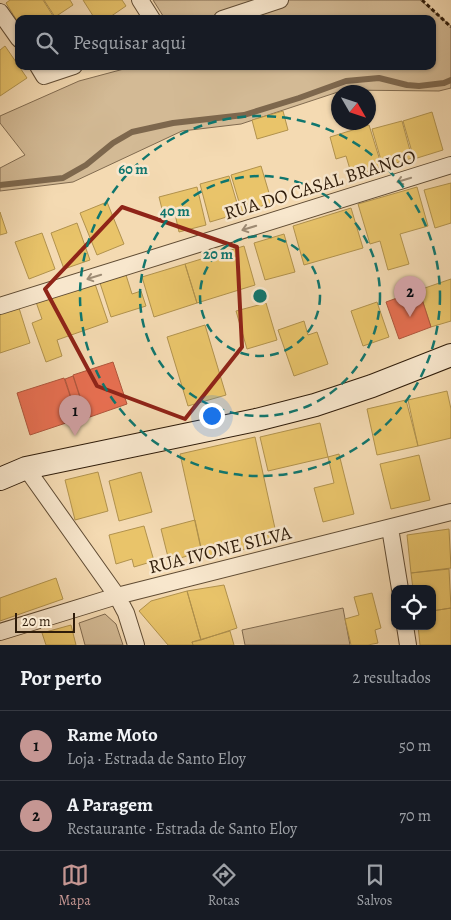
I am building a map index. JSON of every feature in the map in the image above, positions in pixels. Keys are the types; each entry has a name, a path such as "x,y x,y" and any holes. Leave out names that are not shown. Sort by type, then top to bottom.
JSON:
{"main road":[{"path":"0,479 26,468 256,420 315,405 372,386 451,355"}],"street":[{"path":"140,0 149,15"},
{"path":"234,15 280,0"},
{"path":"0,12 15,33"},
{"path":"40,70 44,76 62,70"},
{"name":"RUA DO CASAL BRANCO","path":"0,306 451,165"},
{"path":"26,468 117,596 126,613 136,645"},
{"name":"RUA IVONE SILVA","path":"0,632 117,596 451,512"},
{"path":"390,528 399,585"},
{"path":"406,630 408,645"}],"path":[{"path":"422,0 451,27"}],"highlighted area":[{"path":"122,207 237,247 242,347 185,419 97,386 45,289"}],"shaded area":[{"path":"153,0 420,0 451,26 451,88 439,91 376,90 376,85 331,85 331,94 241,124 182,131 73,182 0,191 0,168 25,155 0,123 0,116 79,81 120,70 436,70 436,15 162,15"},
{"path":"343,608 350,645 245,645 242,630"},
{"path":"105,614 116,624 123,645 85,645 79,623"}],"building: Moradias":[{"path":"10,0 43,0 52,15 15,15 15,18 6,3"},
{"path":"44,0 70,0 73,5 58,15 54,15"},
{"path":"83,0 122,0 126,6 113,15 92,15"},
{"path":"5,46 15,61 15,70 22,70 27,78 0,96 0,50"},
{"path":"283,111 288,130 257,139 252,120"},
{"path":"432,112 443,150 414,159 403,121"},
{"path":"402,121 412,158 383,167 372,130 376,130 376,128"},
{"path":"353,130 371,130 382,167 352,176 346,156 336,159 330,137"},
{"path":"261,166 272,203 242,212 231,175"},
{"path":"229,176 240,213 210,222 200,184"},
{"path":"451,183 451,223 435,228 424,190"},
{"path":"197,187 206,225 179,232 175,214 164,217 159,197"},
{"path":"417,187 428,226 400,234 409,264 388,270 380,241 370,244 358,204"},
{"path":"107,202 124,244 97,255 80,213"},
{"path":"351,208 363,248 304,265 293,226"},
{"path":"0,212 7,233 0,235"},
{"path":"77,223 90,260 64,269 51,233"},
{"path":"42,233 55,269 29,279 15,242"},
{"path":"284,234 295,272 265,280 254,243"},
{"path":"244,246 255,285 197,303 185,264"},
{"path":"185,264 197,303 154,317 142,277"},
{"path":"126,275 132,294 141,291 146,306 111,317 100,283"},
{"path":"451,279 451,321 431,327 419,290"},
{"path":"94,281 108,322 57,340 62,356 46,362 32,323 42,319 36,302"},
{"path":"377,302 389,337 363,346 351,311"},
{"path":"266,303 277,340 247,349 236,311"},
{"path":"19,308 30,343 0,353 0,314"},
{"path":"304,321 308,335 317,332 328,364 294,376 278,330"},
{"path":"205,325 226,395 188,406 167,337"},
{"path":"447,391 451,409 451,438 418,446 408,400"},
{"path":"406,400 418,446 377,455 367,409"},
{"path":"320,423 328,457 268,471 260,437"},
{"path":"255,437 278,542 203,558 180,454"},
{"path":"339,454 354,514 323,522 314,488 334,483 328,457"},
{"path":"419,455 430,500 391,509 380,464"},
{"path":"98,472 108,511 75,520 65,480"},
{"path":"141,472 152,512 119,521 109,481"},
{"path":"195,520 202,552 169,561 161,529"},
{"path":"144,526 154,561 134,567 132,559 116,564 109,535"},
{"path":"449,529 451,568 411,573 407,535"},
{"path":"449,569 451,608 436,610 436,585 412,585 411,573"},
{"path":"56,578 63,599 0,621 0,598"},
{"path":"224,585 237,628 201,640 187,591"},
{"path":"187,591 201,640 192,642 193,645 168,645 139,611 151,601"},
{"path":"372,593 381,628 375,630 378,643 351,645 345,619 359,615 354,597"},
{"path":"451,608 451,645 420,645 418,630 436,630 436,610"},
{"path":"71,625 76,645 46,645 42,633"},
{"path":"230,631 234,645 193,645 192,642"}],"building: Comércio":[{"path":"419,290 431,327 399,339 386,302"},
{"path":"113,362 127,404 87,418 73,375"},
{"path":"73,376 85,413 77,416 65,379"},
{"path":"64,378 78,419 30,435 17,393"}],"waterway":[{"path":"0,185 63,178 86,165 113,143 132,132 173,123 244,115 346,81 379,78 419,86 444,83 451,80"}],"place":[{"name":"A Paragem","path":"410,317"},
{"name":"Rame Moto","path":"75,436"}]}
